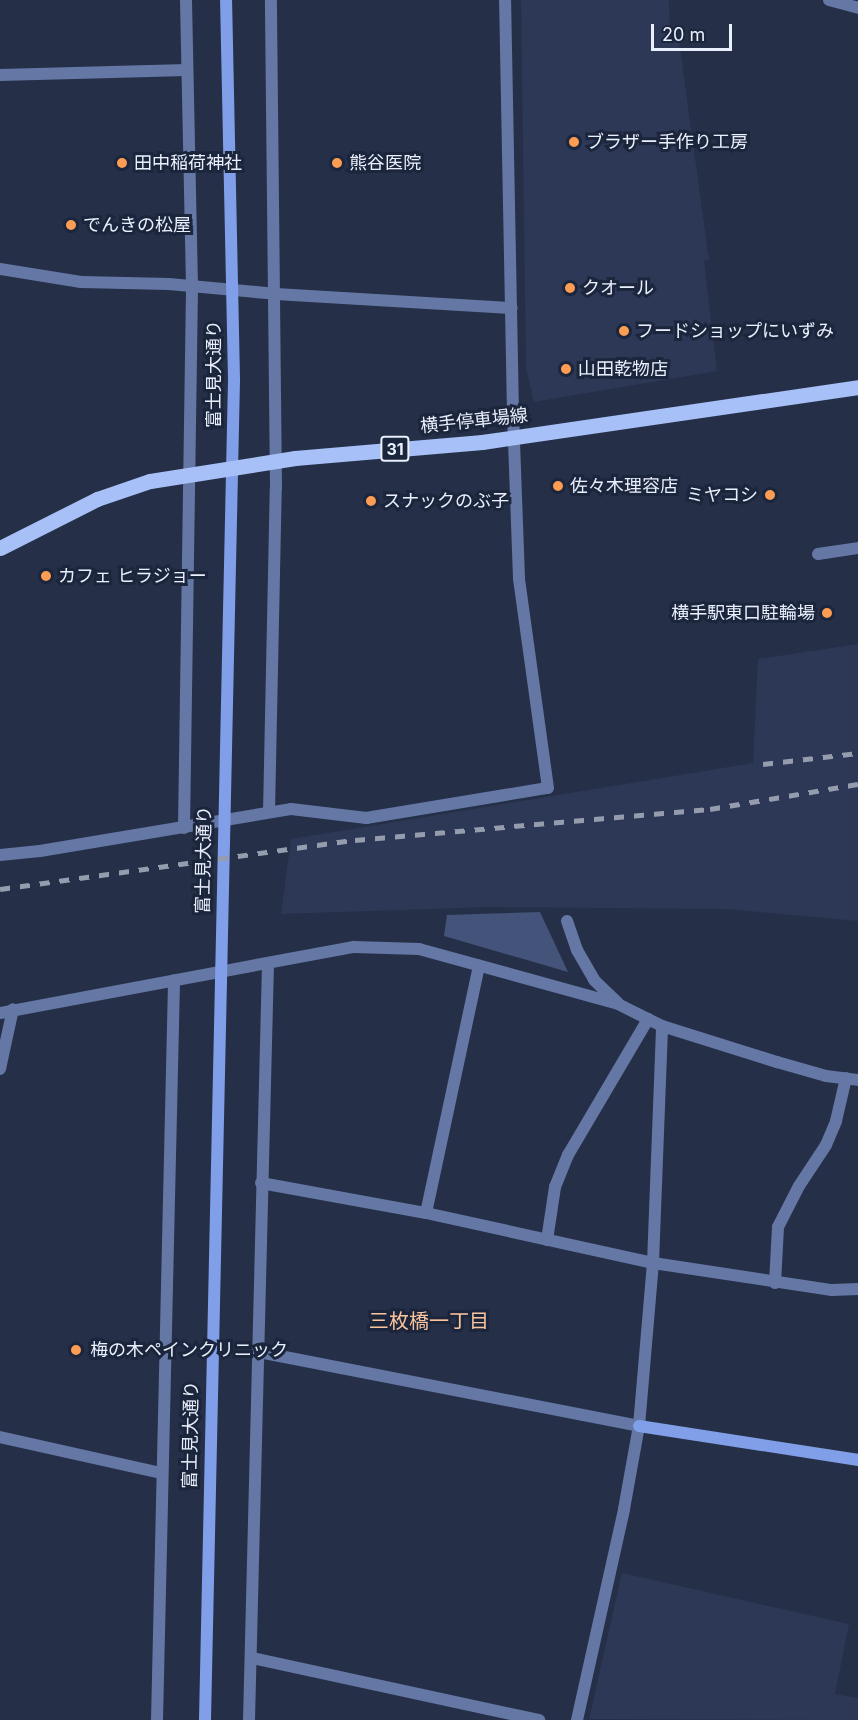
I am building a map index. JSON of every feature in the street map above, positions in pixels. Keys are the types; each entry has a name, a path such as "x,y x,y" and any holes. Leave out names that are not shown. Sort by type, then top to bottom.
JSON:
{"main road":[{"name":"横手停車場線","path":"0,548 97,499 150,481 275,461 514,437 858,387"}],"street":[{"path":"184,828 192,287 186,0"},
{"name":"富士見大通り","path":"205,1720 234,379 226,0"},
{"path":"269,812 276,294 271,0"},
{"path":"0,855 40,851 291,809 366,818 548,788 519,578 505,0"},
{"path":"829,0 858,8"},
{"path":"0,75 187,70"},
{"path":"0,269 81,282 512,308"},
{"path":"818,554 858,548"},
{"path":"567,921 577,950 594,980 618,1004"},
{"path":"0,1013 354,947 419,949 618,1004 662,1026 826,1076 852,1079 826,1145 790,1201 778,1227 775,1283"},
{"path":"249,1720 268,963"},
{"path":"426,1213 479,966"},
{"path":"157,1720 174,980"},
{"path":"0,1069 13,1009"},
{"path":"547,1240 555,1187 568,1155 648,1019"},
{"path":"577,1720 624,1509 639,1426 653,1263 662,1026"},
{"path":"261,1183 426,1213 653,1263 775,1283 832,1290 858,1289"},
{"path":"259,1352 639,1426 858,1460"},
{"path":"0,1437 161,1473"},
{"path":"252,1658 539,1720"}],"shaded area":[{"path":"521,0 669,0 670,41 679,41 709,260 704,261 717,371 534,402 526,369"},
{"path":"858,644 858,921 727,909 490,907 281,914 291,839 753,763 758,659"},
{"path":"540,912 568,972 444,936 447,915"},
{"path":"622,1573 849,1624 835,1694 858,1698 858,1720 589,1719"}],"railway":[{"path":"763,764 858,753"},
{"path":"0,889 355,840 710,809 858,784"}],"place":[{"name":"ブラザー手作り工房","path":"574,142"},
{"name":"田中稲荷神社","path":"122,163"},
{"name":"熊谷医院","path":"337,163"},
{"name":"でんきの松屋","path":"71,225"},
{"name":"クオール","path":"570,288"},
{"name":"フードショップにいずみ","path":"624,331"},
{"name":"山田乾物店","path":"566,369"},
{"name":"佐々木理容店","path":"558,486"},
{"name":"ミヤコシ","path":"770,495"},
{"name":"スナックのぶ子","path":"371,501"},
{"name":"カフェ ヒラジョー","path":"46,576"},
{"name":"横手駅東口駐輪場","path":"827,613"},
{"name":"梅の木ペインクリニック","path":"76,1350"}],"district":[{"name":"三枚橋一丁目","path":"429,1321"}]}
